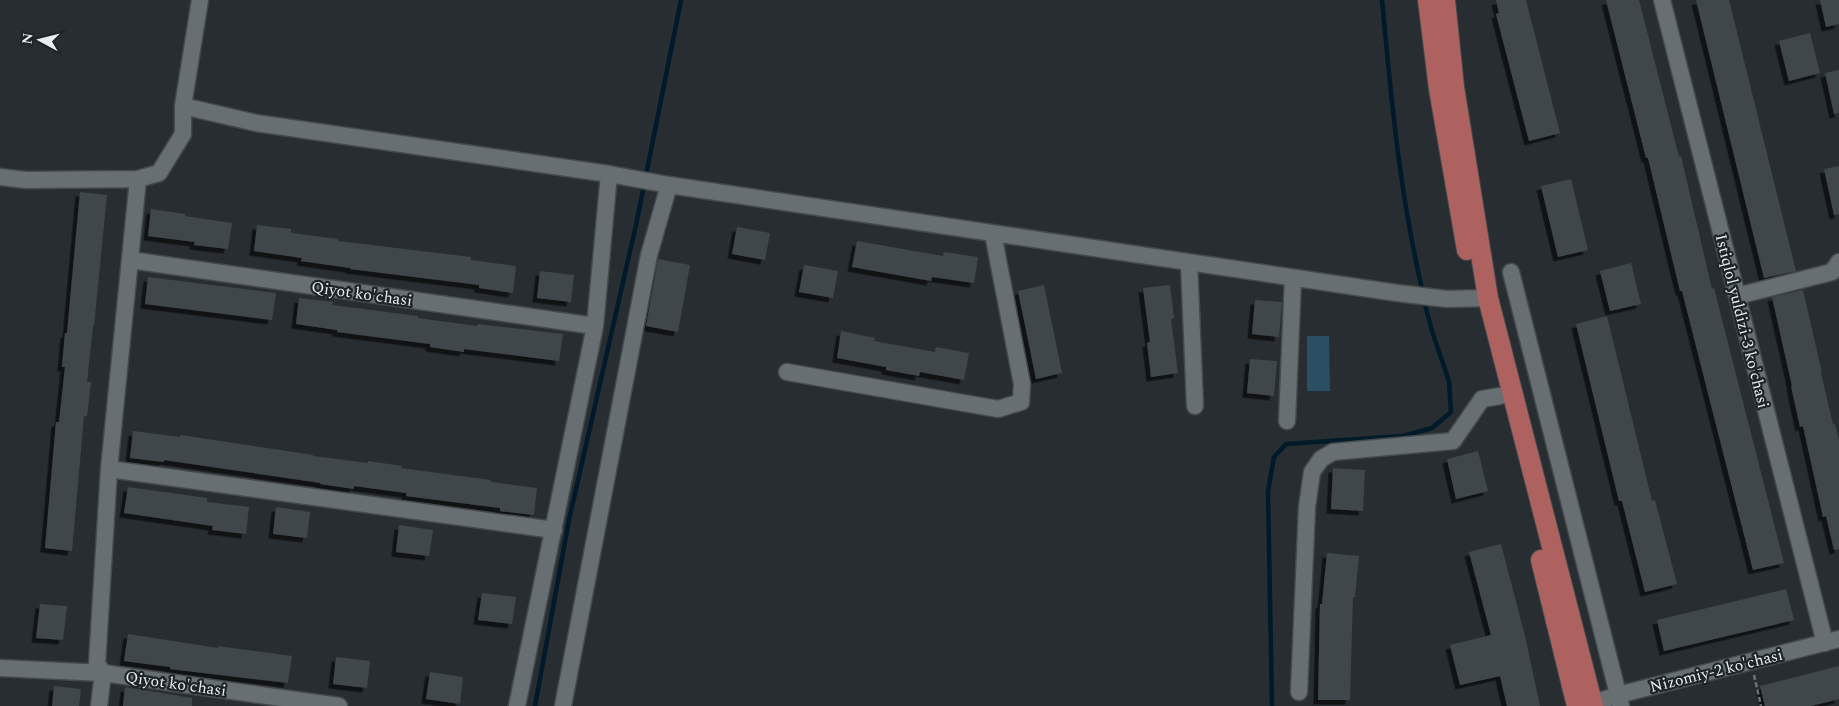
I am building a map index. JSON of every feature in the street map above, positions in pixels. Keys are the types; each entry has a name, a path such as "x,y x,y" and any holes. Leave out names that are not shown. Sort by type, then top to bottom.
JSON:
{"main road":[{"path":"1428,0 1439,90 1500,396 1588,705"},
{"path":"1445,0 1481,298 1588,705"}],"street":[{"path":"0,177 26,180 138,179 159,172 183,134 182,106 200,0"},
{"name":"Istiqlol yuldizi-3 ko'chasi","path":"1662,0 1737,296 1832,641"},
{"path":"182,106 256,123 609,174 669,185 994,234 1397,293 1447,299 1481,298"},
{"path":"517,706 595,326 609,174"},
{"name":"Qiyot ko'chasi","path":"98,706 103,673 97,664 109,469 138,179"},
{"path":"563,706 649,255 669,185"},
{"path":"787,372 998,410 1020,402 1022,384 994,234"},
{"name":"Qiyot ko'chasi","path":"130,260 595,326"},
{"path":"1189,262 1194,406"},
{"path":"1737,296 1837,270"},
{"path":"1511,272 1620,700"},
{"path":"1287,421 1294,278"},
{"path":"1299,692 1307,506 1312,472 1321,459 1333,452 1453,441 1482,399 1500,396"},
{"path":"109,469 554,530"},
{"name":"Nizomiy-2 ko'chasi","path":"1588,705 1620,700 1751,661 1832,641"},
{"path":"0,668 103,673"},
{"name":"Qiyot ko'chasi","path":"103,673 339,706"}],"path":[{"path":"1751,661 1761,706"}],"shaded area":[{"path":"1307,336 1329,336 1330,391 1307,391"}],"building":[{"path":"1496,0 1526,0 1560,133 1529,141 1496,14 1499,13"},
{"path":"1606,0 1639,0 1679,157 1681,156 1712,289 1714,288 1784,563 1753,570"},
{"path":"1696,0 1729,0 1796,271 1764,278"},
{"path":"1820,0 1839,0 1839,24 1826,27"},
{"path":"1810,33 1820,73 1789,81 1779,41"},
{"path":"1839,70 1839,113 1834,114 1825,73"},
{"path":"1839,166 1839,214 1834,215 1824,169"},
{"path":"1571,179 1588,250 1558,257 1541,186"},
{"path":"80,192 107,195 87,382 91,382 87,416 84,416 72,551 45,548 56,422 59,422 65,367 62,367"},
{"path":"151,209 232,223 228,249 194,245 195,242 148,236"},
{"path":"257,225 291,229 291,233 338,239 338,241 471,257 471,260 516,266 513,293 479,288 479,285 350,269 301,261 302,258 254,251"},
{"path":"737,227 770,233 765,260 732,254"},
{"path":"857,241 943,256 944,252 978,257 974,283 932,277 931,281 852,267"},
{"path":"658,259 690,265 678,332 646,326"},
{"path":"1631,263 1641,304 1610,311 1600,271"},
{"path":"804,265 838,271 833,298 799,292"},
{"path":"540,271 574,275 571,302 537,298"},
{"path":"148,277 276,293 272,320 145,304"},
{"path":"1044,285 1062,373 1036,379 1018,291"},
{"path":"1170,285 1174,318 1171,319 1178,373 1151,377 1147,343 1150,342 1143,288"},
{"path":"1803,290 1833,424 1835,424 1839,440 1839,549 1834,550 1826,516 1823,517 1803,426 1800,427 1772,297"},
{"path":"299,298 333,302 332,305 418,316 418,318 563,334 559,361 464,349 464,352 430,347 430,344 337,332 337,330 296,324"},
{"path":"1255,300 1282,302 1279,337 1252,334"},
{"path":"1607,316 1652,501 1655,500 1677,584 1645,592 1622,501 1619,501 1576,324"},
{"path":"841,331 875,338 874,341 935,352 936,347 969,353 964,380 920,372 919,376 886,370 886,367 837,358"},
{"path":"1250,359 1277,361 1274,396 1247,393"},
{"path":"133,431 180,437 181,435 313,456 368,463 368,461 402,466 401,468 537,488 534,515 500,511 500,508 406,496 406,493 354,486 354,489 164,460 164,462 130,458"},
{"path":"1478,451 1488,491 1456,499 1447,459"},
{"path":"1333,468 1365,470 1363,511 1331,509"},
{"path":"128,487 207,498 207,502 249,507 246,534 212,530 213,526 124,513"},
{"path":"276,507 310,512 307,538 273,534"},
{"path":"399,525 433,530 429,556 396,552"},
{"path":"1501,544 1525,636 1540,706 1507,706 1500,676 1460,685 1450,645 1491,635 1469,552"},
{"path":"1327,553 1359,556 1355,597 1353,597 1350,700 1318,700 1320,604 1322,604"},
{"path":"1786,589 1794,620 1664,651 1657,620"},
{"path":"482,593 516,597 512,624 478,620"},
{"path":"40,604 67,606 63,640 36,638"},
{"path":"128,634 218,648 218,646 292,656 288,683 170,669 170,667 124,661"},
{"path":"336,657 370,661 367,688 333,684"},
{"path":"1839,666 1839,699 1811,706 1765,706 1760,686"},
{"path":"430,672 463,677 460,704 426,699"},
{"path":"54,686 81,689 79,706 52,706"},
{"path":"125,687 192,698 192,706 123,706"}],"waterway":[{"path":"535,706 569,520 636,225 681,0"},
{"path":"1382,0 1402,184 1423,293"},
{"path":"1272,706 1268,491 1274,457 1286,444 1403,436 1432,428 1451,412 1449,381 1424,301"}]}
